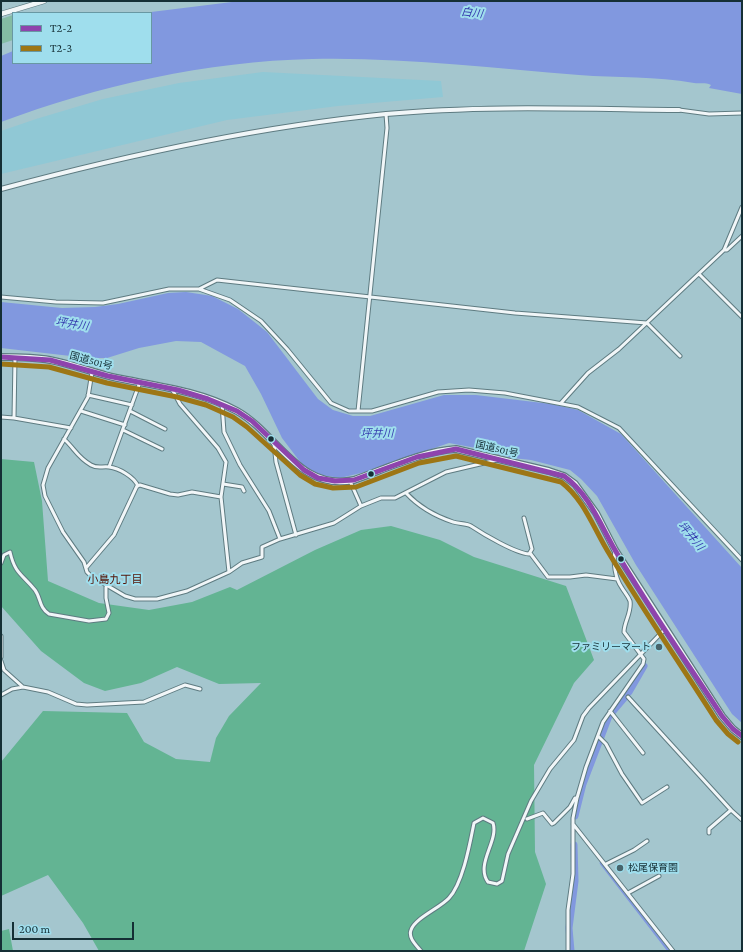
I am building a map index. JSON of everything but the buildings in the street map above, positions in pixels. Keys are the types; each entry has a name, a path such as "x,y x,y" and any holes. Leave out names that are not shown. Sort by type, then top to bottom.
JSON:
{"highway":[{"name":"国道501号","path":"1,357 49,360 92,372 172,389 222,404 248,419 300,468 309,474 334,482 350,481 445,450 456,449 549,471 564,476 575,484 596,512 615,550 722,716 733,730 742,736"}],"main road":[{"path":"1,14 44,1"}],"street":[{"path":"1,189 88,165 174,147 277,128 386,114 533,108 679,110 709,114 742,113"},
{"path":"358,411 387,128 386,114"},
{"path":"724,250 742,207"},
{"path":"561,403 588,373 619,349 724,250 727,250 742,236"},
{"path":"699,274 742,317"},
{"path":"199,289 217,280 369,295 515,313 647,323 680,356"},
{"path":"1,297 56,302 103,303 169,289 199,289 230,300 261,321 287,349 330,402 349,411 372,411 447,390 506,393 578,407 619,428 742,560"},
{"path":"14,418 15,357"},
{"path":"92,372 88,395 48,468 43,485 45,496 63,532 84,562 91,576 106,587 135,599 157,599 187,591 228,572 242,563 262,557 262,548 280,539 334,523 361,506 381,498 395,498 446,472 498,459"},
{"path":"109,467 140,382"},
{"path":"172,389 180,404 204,430 226,462 221,497 228,572"},
{"path":"88,395 132,405"},
{"path":"222,404 224,432 240,465 270,511 280,539"},
{"path":"130,410 165,429"},
{"path":"80,411 125,425"},
{"path":"1,417 71,428"},
{"path":"123,430 162,449"},
{"path":"64,439 78,456 93,466 99,468 109,467 126,474 136,481 138,486"},
{"path":"274,442 276,462 296,535"},
{"path":"350,481 361,506"},
{"path":"223,484 242,487 244,490"},
{"path":"138,486 170,494 178,495 192,492 221,497"},
{"path":"86,568 114,535 138,486"},
{"path":"406,493 415,502 430,512 455,523 470,525 479,533 526,554 530,553"},
{"path":"524,518 532,549 530,553"},
{"path":"568,951 568,910 573,874 573,824 577,798 586,768 612,712 643,664 644,659 624,632 630,606 628,596 621,588 618,579 614,560 615,550"},
{"path":"1,563 4,555 10,552 13,566 19,575 35,591 44,610 49,614 89,621 106,619 109,613 106,598 106,587"},
{"path":"738,556 742,552"},
{"path":"530,553 548,577 586,575 618,579"},
{"path":"420,951 413,943 410,936 411,929 417,922 448,898 454,891 468,854 474,823 483,818 493,823 495,829 488,851 484,874 488,882 497,884 502,881 508,854 530,801 550,769 574,740 583,716 666,628"},
{"path":"1,636 1,657"},
{"path":"1,661 4,670 24,687"},
{"path":"1,695 12,689 24,687 48,692 76,704 86,705 144,702 185,685 200,689"},
{"path":"628,696 731,810 742,820"},
{"path":"612,712 643,753"},
{"path":"600,737 622,774 642,803 667,787"},
{"path":"527,819 543,813 552,824 570,807 574,798 577,798"},
{"path":"709,833 709,829 731,810"},
{"path":"573,824 673,951"},
{"path":"606,864 634,850 647,841"},
{"path":"628,893 659,876"}],"shaded area":[{"path":"263,72 441,81 443,97 338,106 227,120 1,174 1,131 103,99 179,83"}],"green space":[{"path":"12,15 12,40 1,44 1,19"},
{"path":"1,459 34,462 42,501 48,581 99,603 149,610 192,602 230,587 237,590 315,550 361,530 391,526 440,540 474,557 566,586 594,660 574,683 534,765 535,852 546,884 524,951 99,951 83,923 48,875 1,896 1,762 43,711 127,713 144,742 176,759 210,762 216,738 229,716 261,683 219,684 177,667 141,683 105,691 84,683 41,651 1,606"},
{"path":"9,929 13,951 1,951 1,931"}],"water":[{"name":"白川","path":"240,1 742,1 742,94 709,88 711,85 707,84 665,79 579,75 412,61 312,59 273,61 193,70 75,97 1,122 1,56 12,51 12,64 152,64 151,12"},
{"name":"坪井川","path":"186,292 212,296 238,309 267,332 318,399 333,410 353,416 370,416 444,395 476,395 551,404 578,410 621,434 742,568 742,723 732,714 636,565 597,496 570,470 531,460 512,458 476,448 449,443 365,472 340,478 315,474 301,463 282,438 261,394 245,366 201,342 176,341 139,348 107,358 88,358 1,348 1,302 62,308 95,307 118,304 168,293"}],"waterway":[{"path":"629,692 644,666"},
{"path":"575,816 583,784 609,716 626,696"},
{"path":"571,951 569,928 575,881 574,845"},
{"path":"602,863 670,951"}],"transit line":[{"name":"T2-2","path":"1,357 50,360 108,376 178,390 208,399 237,411 252,421 304,470 318,478 335,481 354,480 417,457 456,449 564,476 573,483 587,500 615,550 667,634 722,716 733,729 742,736"},
{"name":"T2-3","path":"1,364 49,367 107,383 177,397 206,405 233,417 247,427 300,475 315,484 333,488 356,487 419,463 456,456 561,482 577,497 583,506 623,576 716,720 728,734 738,742"}],"place":[{"name":"ファミリーマート","path":"659,647"},
{"name":"松尾保育園","path":"620,868"}],"district":[{"name":"小島九丁目","path":"115,580"}]}
